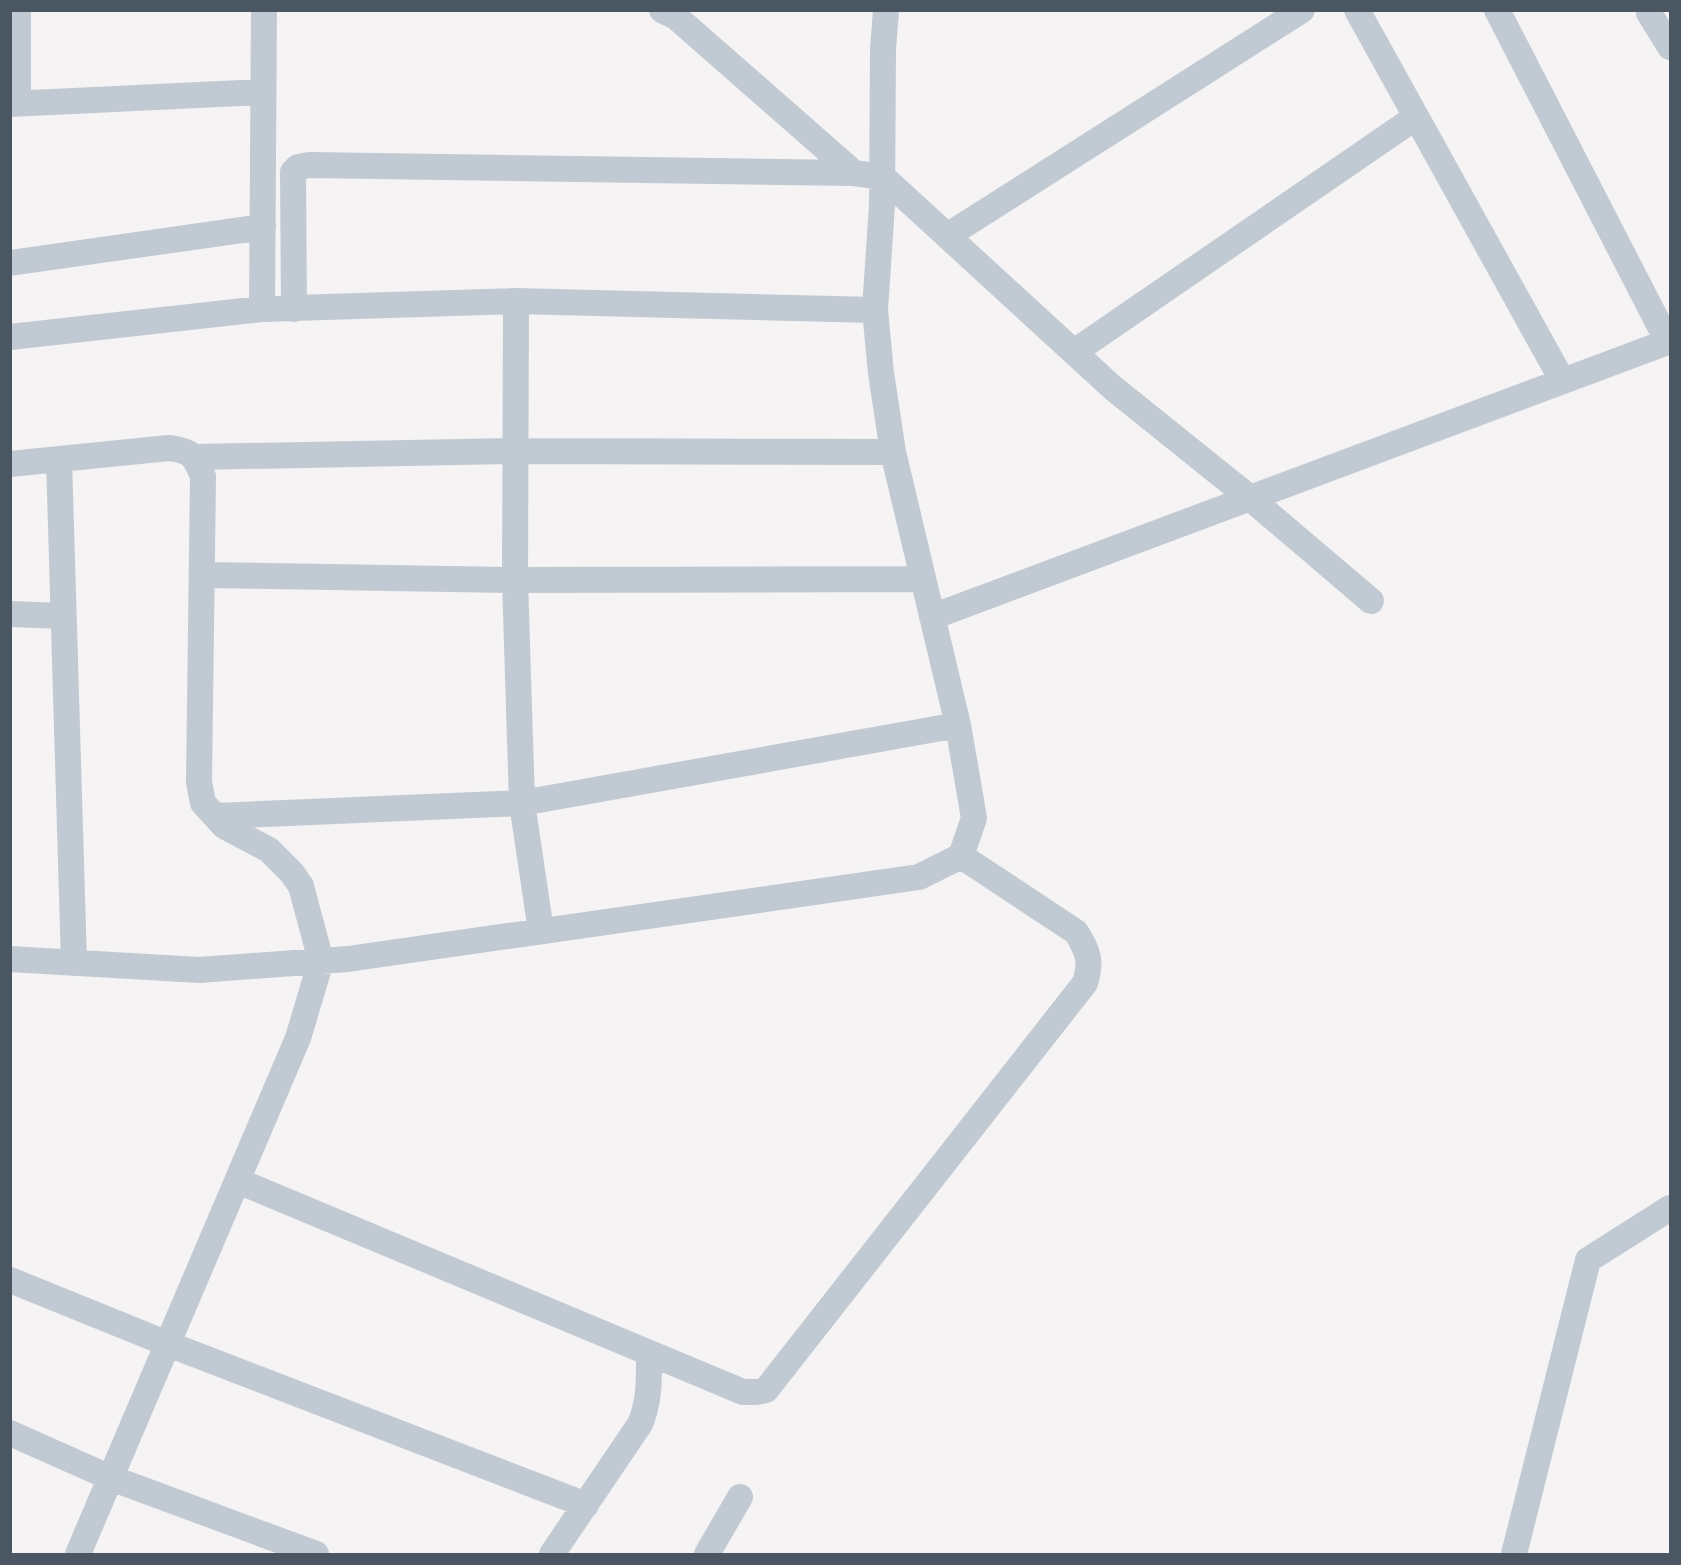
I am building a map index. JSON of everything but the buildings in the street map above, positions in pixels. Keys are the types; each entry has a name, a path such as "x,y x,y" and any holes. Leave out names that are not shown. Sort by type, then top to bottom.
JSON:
{"street":[{"path":"18,10 14,104 263,92"},
{"path":"262,309 264,10"},
{"path":"662,10 676,17 854,173"},
{"path":"11,961 199,970 321,961 919,877 961,856 974,818 958,726 893,452 881,373 875,310 883,177 883,49 886,10"},
{"path":"947,236 1302,10"},
{"path":"1357,10 1562,380"},
{"path":"933,617 1669,341 1497,10"},
{"path":"1649,13 1671,47"},
{"path":"1074,352 1416,117"},
{"path":"294,309 293,172 298,167 309,165 854,173 883,177 1113,388 1250,498 1371,601"},
{"path":"10,263 263,227"},
{"path":"10,337 262,309 516,301 875,310"},
{"path":"516,301 515,580 522,803 542,931"},
{"path":"10,464 169,448 184,450 195,457 515,451 893,452"},
{"path":"78,1554 298,1038 321,961 301,886 292,873 269,850 225,825 203,803 200,782 203,476 195,457"},
{"path":"59,459 74,963"},
{"path":"202,575 515,580 923,579"},
{"path":"10,614 63,616"},
{"path":"216,816 522,803 958,726"},
{"path":"238,1181 743,1392 766,1390 1085,983 1090,968 1086,948 1076,932 961,856"},
{"path":"1514,1554 1588,1260 1671,1208"},
{"path":"10,1280 168,1344 586,1505"},
{"path":"552,1554 640,1424 645,1411 648,1390 649,1353"},
{"path":"10,1433 111,1478 316,1554"},
{"path":"707,1554 740,1497"}]}
